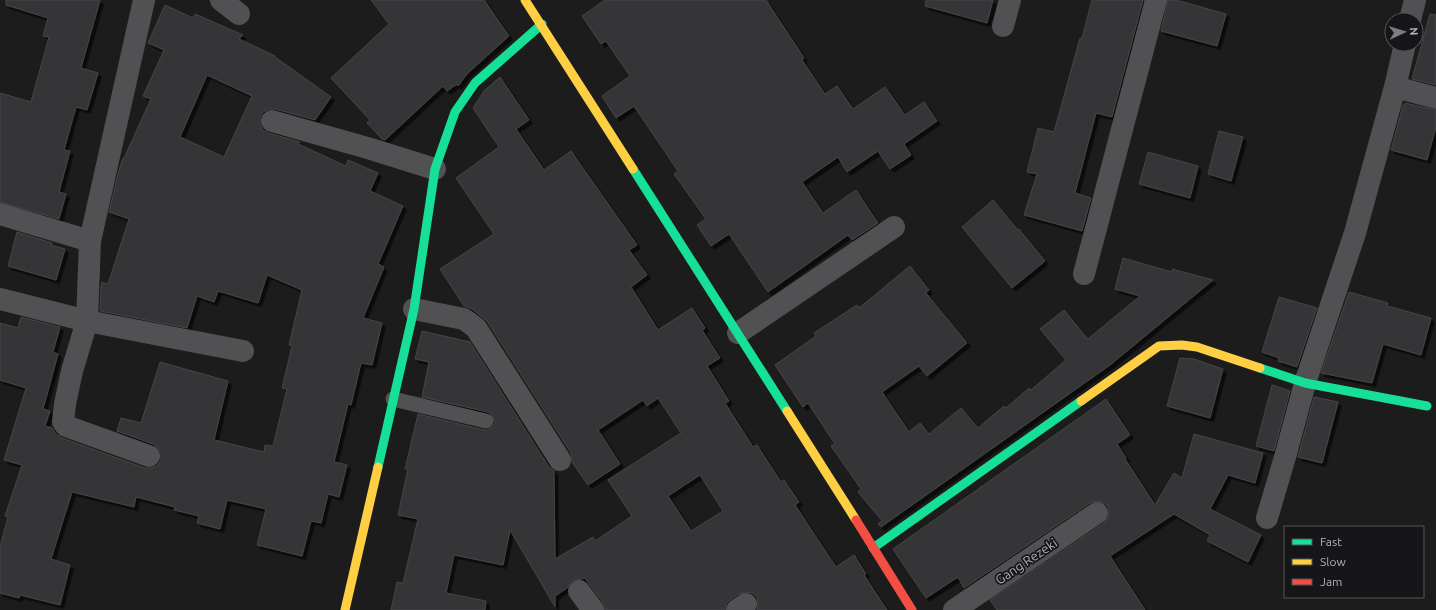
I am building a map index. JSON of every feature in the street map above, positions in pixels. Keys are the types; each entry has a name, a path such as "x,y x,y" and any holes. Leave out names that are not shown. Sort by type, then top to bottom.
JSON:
{"street":[{"path":"144,0 90,241 87,321 72,371 63,422 66,426 149,456"},
{"path":"221,0 239,14"},
{"path":"526,0 912,610"},
{"path":"1003,26 1010,0"},
{"path":"1084,274 1156,0"},
{"path":"1412,12 1414,0"},
{"path":"345,610 414,309 435,169 455,112 475,82 542,24"},
{"path":"1266,518 1285,457 1305,383 1355,233 1403,52"},
{"path":"1395,87 1436,98"},
{"path":"272,121 372,149 435,169"},
{"path":"0,214 90,241"},
{"path":"738,333 894,227"},
{"path":"0,299 87,321 243,351"},
{"path":"414,309 464,319 476,328 560,460"},
{"path":"873,548 1160,346 1182,345 1197,347 1305,383 1427,406"},
{"name":"Gang Rezeki","path":"954,610 1097,513"},
{"path":"579,591 593,610"}],"lane":[{"path":"393,399 486,421"}],"building":[{"path":"6,0 100,0 81,68 98,73 87,110 76,107 64,150 70,151 59,192 66,194 59,219 0,202 0,93 31,102 49,37 43,36 48,18 6,5"},
{"path":"371,0 484,0 509,36 467,74 458,86 457,84 447,91 443,86 385,140 382,139 367,123 370,120 331,78 389,24"},
{"path":"605,0 766,0 804,58 802,60 825,94 837,86 853,109 885,87 905,115 924,102 937,121 904,144 911,155 890,169 878,151 847,172 838,157 802,182 823,213 856,190 878,223 852,240 848,235 768,292 729,234 711,246 697,225 706,219 674,174 678,171 634,106 616,118 602,96 630,76 606,41 601,44 582,16"},
{"path":"926,0 993,0 987,23 925,6"},
{"path":"1092,0 1143,0 1112,117 1096,113 1075,193 1091,198 1082,231 1024,215 1037,174 1027,172 1038,128 1054,132"},
{"path":"1168,0 1176,0 1226,14 1217,46 1161,31"},
{"path":"165,5 193,18 195,14 243,35 239,39 275,56 331,97 315,120 275,109 269,109 263,112 260,118 260,124 263,130 268,133 300,142 298,144 346,166 348,160 378,173 370,191 403,206 378,264 384,267 363,318 382,323 372,365 361,363 351,405 348,404 334,462 347,465 339,497 328,494 321,523 311,521 302,556 257,545 266,509 227,500 220,529 197,523 199,516 174,510 175,507 136,497 134,507 72,492 51,559 70,565 60,605 20,595 19,598 0,593 0,547 8,517 5,516 22,465 4,460 26,388 0,380 0,323 18,328 21,317 60,327 53,352 58,354 43,409 50,411 45,426 52,428 56,434 62,438 145,468 157,466 161,460 161,453 158,448 153,444 117,431 121,418 141,423 160,362 228,381 214,440 264,452 265,445 273,446 287,389 282,388 292,346 289,345 302,290 267,275 258,303 218,291 214,302 197,296 187,328 100,311 102,282 108,284 129,219 109,212 119,170 123,158 151,99 143,96 164,50 148,43","holes":["207,75 252,96 224,157 180,137"]},
{"path":"1430,14 1436,15 1436,85 1412,79 1419,52 1424,52 1424,36"},
{"path":"500,77 529,120 516,129 544,170 571,151 637,245 629,250 647,275 631,287 658,330 692,308 705,328 702,330 720,358 707,366 729,401 725,403 753,447 757,445 781,482 784,480 799,502 795,505 836,567 854,555 866,574 864,575 887,610 757,610 757,597 752,593 746,592 739,594 730,600 726,604 725,610 605,610 603,603 585,578 572,581 567,588 555,596 555,607 510,530 503,565 454,555 446,593 486,601 485,610 391,610 397,582 403,583 418,519 398,515 408,469 405,469 418,414 484,430 488,430 495,423 492,415 488,412 422,397 429,362 415,359 422,331 470,342 549,467 554,471 555,559 593,537 595,541 632,516 608,480 681,433 658,398 647,406 643,400 598,430 620,464 588,485 572,462 571,453 487,321 472,309 464,306 440,269 494,234 456,178 499,147 473,108 484,91","holes":["700,475 723,511 691,531 668,496"]},
{"path":"1405,103 1436,110 1436,127 1427,160 1391,150 1403,105 1405,105"},
{"path":"1219,131 1243,137 1231,181 1208,174"},
{"path":"1148,152 1198,166 1190,198 1139,184"},
{"path":"993,200 1045,261 1012,288 962,227"},
{"path":"17,232 52,243 51,245 65,249 56,280 8,266"},
{"path":"1123,258 1172,272 1172,269 1213,280 1110,365 881,527 878,524 882,521 858,492 861,489 831,446 835,444 808,403 803,407 775,365 816,336 814,333 857,305 859,308 910,266 929,290 926,293 967,343 927,376 919,366 882,392 909,432 920,423 929,434 961,408 978,428 1004,406 1006,408 1029,388 1031,390 1066,360 1040,329 1064,310 1088,339 1140,296 1115,289"},
{"path":"1349,292 1388,303 1387,306 1431,318 1421,355 1383,344 1372,383 1321,373"},
{"path":"1279,297 1317,308 1297,367 1278,361 1279,358 1262,352"},
{"path":"1180,358 1194,359 1223,369 1210,418 1167,406"},
{"path":"1272,385 1290,391 1274,451 1256,446"},
{"path":"1314,397 1338,402 1322,463 1298,457"},
{"path":"1106,399 1130,435 1117,444 1155,505 1174,473 1182,478 1194,434 1263,453 1255,483 1228,475 1210,509 1261,535 1248,562 1207,541 1210,535 1174,514 1110,556 1145,610 997,610 990,600 1104,523 1108,518 1108,506 1102,502 1096,501 1090,503 964,588 958,577 926,598 893,549"}],"traffic: fast":[{"path":"378,467 414,309 435,169 455,112 475,83 542,24"},
{"path":"633,169 787,411"},
{"path":"1260,368 1305,383 1427,406"},
{"path":"873,548 1081,401"}],"traffic: slow":[{"path":"525,0 633,169"},
{"path":"1081,401 1159,346 1182,345 1197,347 1260,368"},
{"path":"787,411 856,520"},
{"path":"345,610 378,467"}],"traffic: jam":[{"path":"856,520 912,610"}]}
